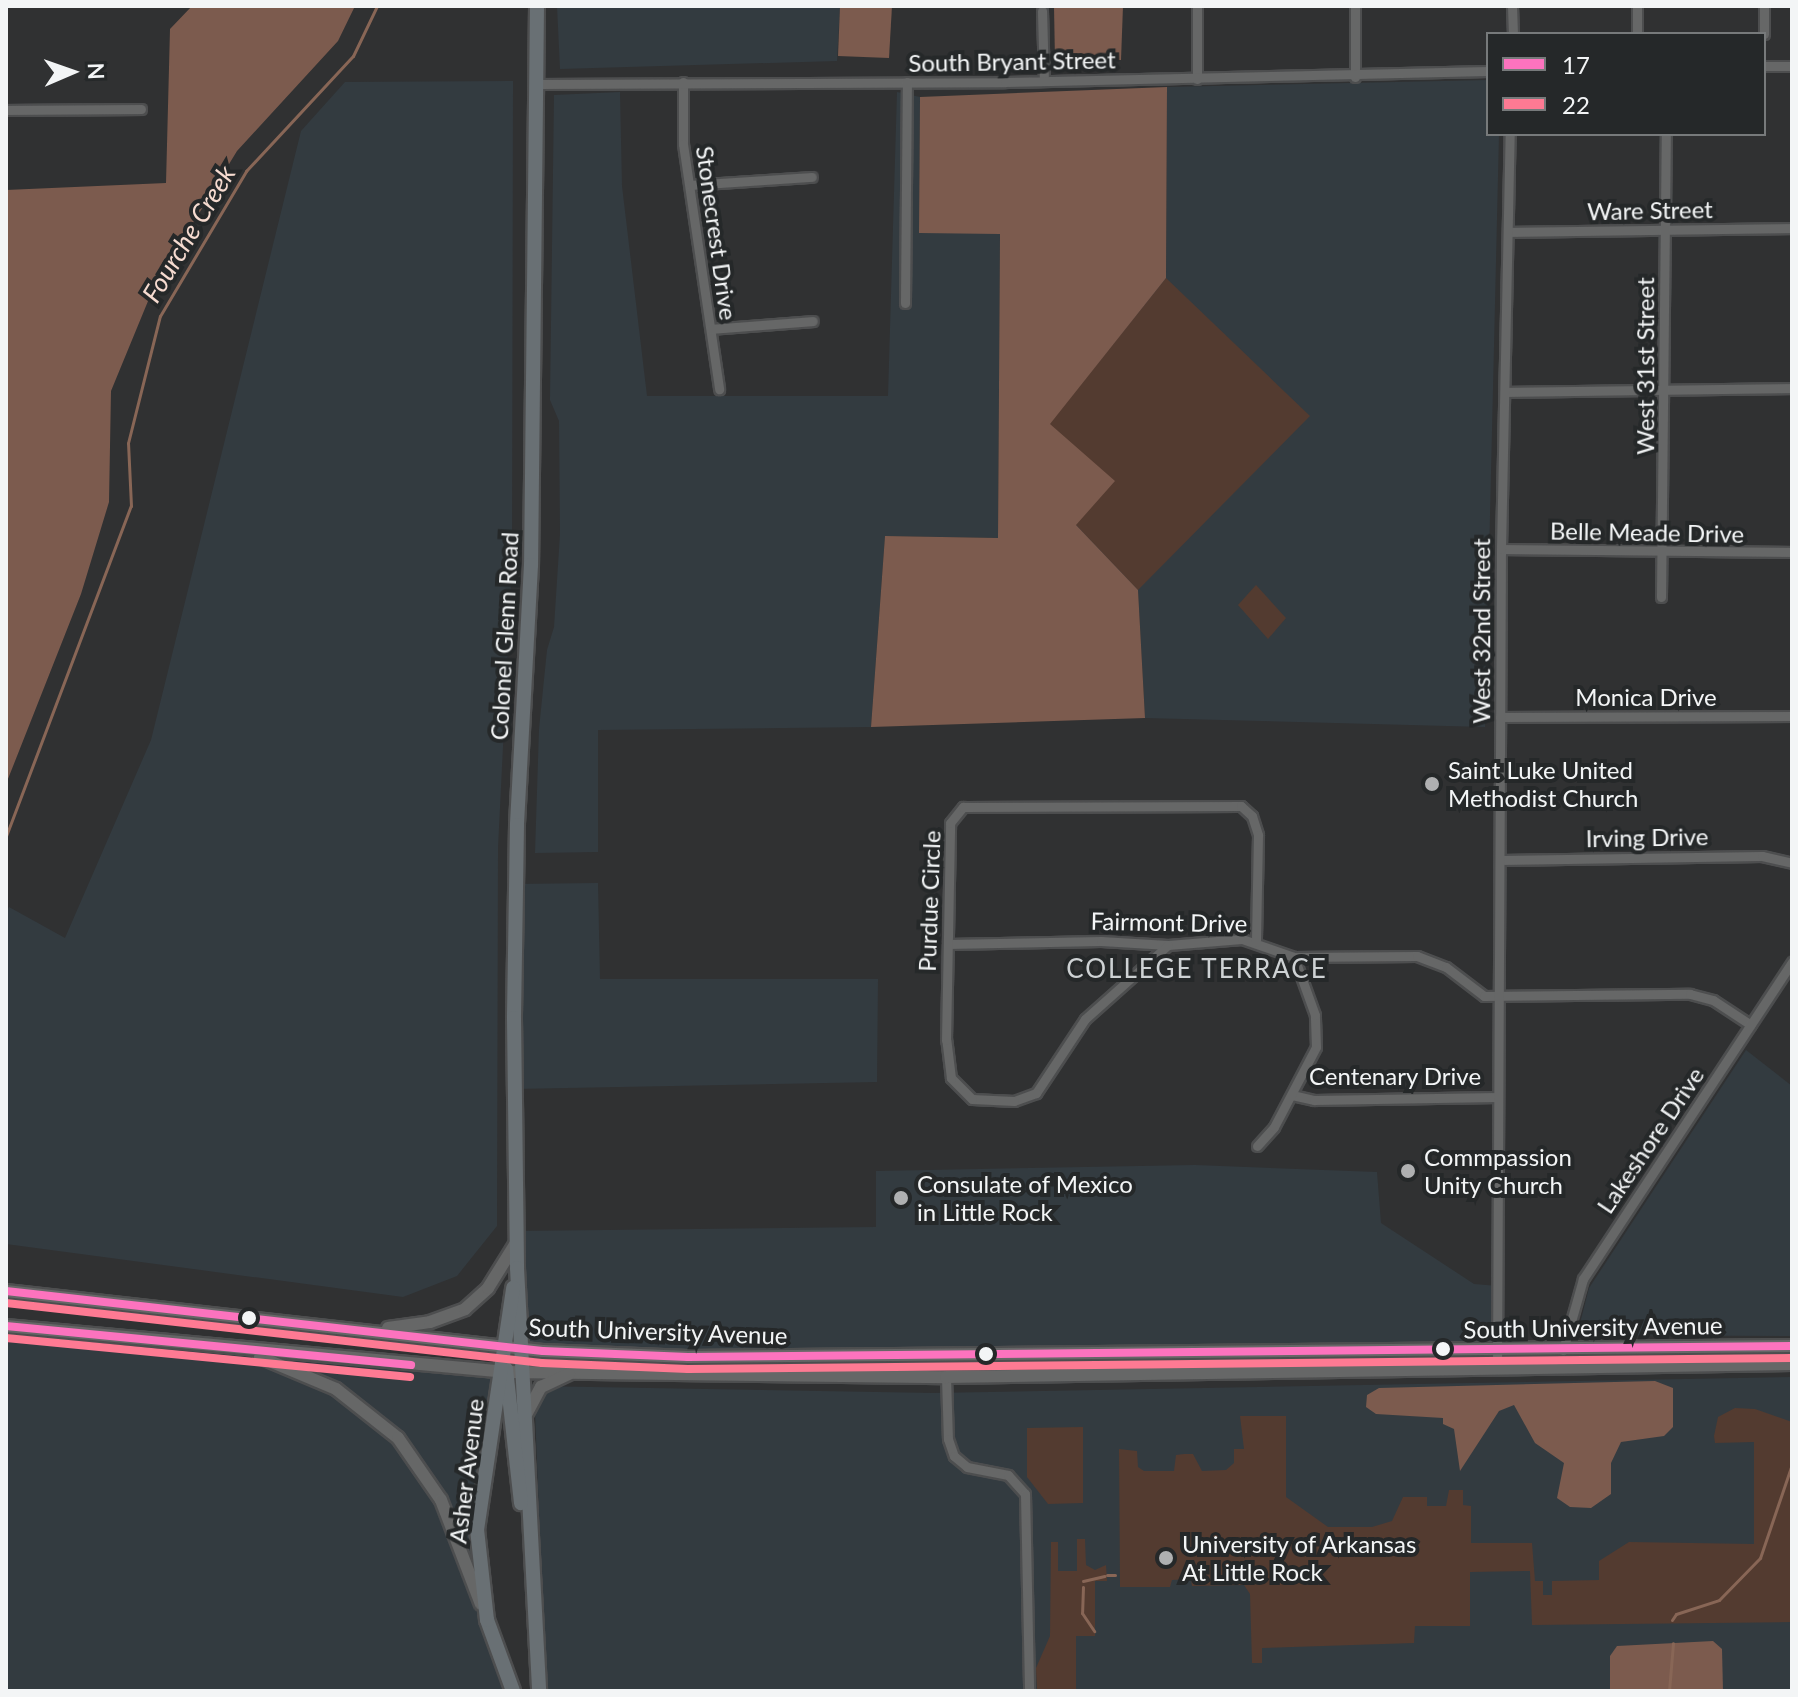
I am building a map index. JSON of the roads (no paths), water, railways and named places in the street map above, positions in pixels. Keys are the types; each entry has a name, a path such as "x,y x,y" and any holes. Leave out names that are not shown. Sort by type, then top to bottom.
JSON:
{"main road":[{"name":"Colonel Glenn Road","path":"524,1349 516,1243 515,873 531,565 537,6"},
{"path":"349,1329 399,1328 461,1311 488,1288 516,1243"},
{"name":"Colonel Glenn Road","path":"503,1372 517,1268"},
{"name":"South University Avenue","path":"6,1291 524,1349 688,1357 931,1358 1792,1346"},
{"name":"South University Avenue","path":"10,1328 503,1372 946,1377 1792,1364"},
{"path":"214,1346 286,1365 336,1389 398,1438 441,1500 487,1620"},
{"path":"524,1349 530,1543 539,1691"},
{"path":"503,1372 530,1543"},
{"name":"Asher Avenue","path":"503,1372 477,1530 487,1620 513,1691"},
{"path":"527,1413 541,1387 573,1372"}],"street":[{"path":"1197,6 1197,79"},
{"path":"1355,6 1355,77"},
{"path":"1512,6 1513,32"},
{"path":"1637,6 1637,32"},
{"path":"1764,6 1764,32"},
{"path":"1042,11 1044,81"},
{"path":"1766,66 1792,66"},
{"name":"South Bryant Street","path":"536,84 1355,77 1486,71"},
{"name":"Stonecrest Drive","path":"683,82 683,144 719,389"},
{"path":"905,303 907,82"},
{"path":"6,110 141,109"},
{"name":"West 32nd Street","path":"1497,1368 1501,549 1510,136"},
{"name":"West 31st Street","path":"1661,597 1664,552 1666,136"},
{"path":"690,185 812,177"},
{"name":"Ware Street","path":"1508,232 1792,228"},
{"path":"711,329 813,321"},
{"path":"1505,392 1792,388"},
{"name":"Belle Meade Drive","path":"1501,549 1792,552"},
{"name":"Monica Drive","path":"1500,717 1792,716"},
{"name":"Purdue Circle","path":"1168,945 1085,1019 1036,1093 989,1101 966,1096 946,1067 950,823 963,807 1230,802 1252,816 1259,852 1256,942"},
{"name":"Irving Drive","path":"1501,860 1762,856 1792,863"},
{"name":"Fairmont Drive","path":"948,944 1101,941 1168,945 1213,939 1256,942 1294,957 1425,957 1479,995 1690,994 1720,1004 1751,1025"},
{"path":"1257,1146 1292,1095 1317,1036 1294,957"},
{"name":"Lakeshore Drive","path":"1563,1350 1583,1279 1792,962"},
{"name":"Centenary Drive","path":"1292,1095 1314,1100 1498,1097"},
{"path":"946,1377 948,1439 954,1456 967,1467 1008,1475 1025,1494 1029,1691"}],"waterway":[{"name":"Fourche Creek","path":"6,836 131,506 128,443 160,316 246,171 353,56 377,6"},
{"path":"1672,1620 1676,1614 1719,1600 1760,1558 1792,1464"},
{"path":"1107,1575 1115,1575"},
{"path":"1083,1581 1104,1576"},
{"path":"1083,1587 1082,1613 1094,1631"},
{"path":"1669,1691 1673,1643"}],"place":[{"name":"Saint Luke United Methodist Church","path":"1432,784"},
{"name":"Commpassion Unity Church","path":"1408,1171"},
{"name":"Consulate of Mexico in Little Rock","path":"901,1198"},
{"name":"University of Arkansas At Little Rock","path":"1166,1558"}],"district":[{"name":"COLLEGE TERRACE","path":"1197,969"}]}
